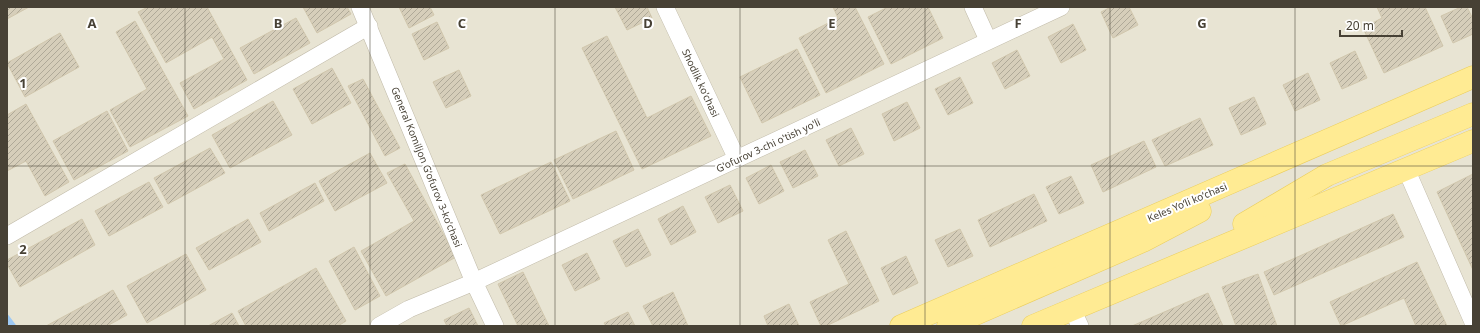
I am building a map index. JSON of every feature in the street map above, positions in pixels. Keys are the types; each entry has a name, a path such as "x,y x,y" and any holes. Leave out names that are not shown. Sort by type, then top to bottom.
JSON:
{"main road":[{"name":"Keles Yoʻli koʻchasi","path":"901,326 1343,135 1473,77"},
{"path":"1033,326 1076,318 1173,266 1327,175 1473,114"},
{"path":"948,326 1143,241 1343,135"},
{"path":"1173,266 1473,141"}],"street":[{"name":"General Komiljon Gʻofurov 3-koʻchasi","path":"360,7 474,282 495,326"},
{"name":"Shodlik ko'chasi","path":"666,7 737,159"},
{"path":"973,7 988,40"},
{"name":"G'ofurov 3-chi o'tish yo'li","path":"379,326 409,309 474,282 1061,7"},
{"path":"7,236 369,26"},
{"path":"1406,169 1473,322"}],"shaded area":[{"path":"7,7 1473,7 1473,326 7,326"}],"building":[{"path":"7,7 29,7 7,19"},
{"path":"148,7 207,7 247,80 194,109 180,83 224,59 212,37 166,63 138,12"},
{"path":"303,7 347,7 351,14 317,33"},
{"path":"399,7 430,7 434,15 409,28"},
{"path":"615,7 647,7 652,18 627,30"},
{"path":"833,7 855,7 884,64 826,93 799,38 838,18"},
{"path":"888,7 928,7 943,38 891,64 868,17"},
{"path":"1111,7 1129,7 1138,25 1113,38 1101,12"},
{"path":"1377,7 1425,7 1443,46 1384,73 1363,28 1382,18"},
{"path":"1461,7 1467,7 1473,19 1473,34 1453,43 1441,16"},
{"path":"296,18 310,43 254,74 240,48"},
{"path":"135,21 188,116 130,147 110,110 147,89 116,32"},
{"path":"437,22 449,48 424,60 412,34"},
{"path":"1073,24 1086,50 1061,63 1048,37"},
{"path":"60,33 79,67 25,97 7,63"},
{"path":"607,36 647,118 691,96 711,136 642,169 582,48"},
{"path":"797,49 820,95 762,123 740,77"},
{"path":"1017,50 1030,76 1005,89 992,63"},
{"path":"1355,51 1367,78 1342,89 1330,63"},
{"path":"332,68 351,103 312,124 293,89"},
{"path":"459,70 471,96 446,108 433,82"},
{"path":"1308,73 1320,100 1295,111 1283,85"},
{"path":"960,77 973,103 948,115 935,89"},
{"path":"363,79 400,148 385,156 348,86"},
{"path":"1254,97 1266,124 1241,135 1229,108"},
{"path":"273,101 292,135 230,168 212,135"},
{"path":"907,102 920,128 894,141 882,114"},
{"path":"26,104 69,182 45,196 26,161 7,171 7,115"},
{"path":"107,111 128,151 74,180 53,141"},
{"path":"1200,118 1213,145 1165,166 1152,140"},
{"path":"851,128 864,154 839,166 826,140"},
{"path":"616,131 634,170 573,199 554,160"},
{"path":"1144,141 1156,167 1103,192 1091,165"},
{"path":"210,148 225,173 168,204 154,178"},
{"path":"805,150 818,176 793,188 780,162"},
{"path":"370,153 387,183 335,211 319,181"},
{"path":"551,162 570,201 500,234 481,195"},
{"path":"405,164 456,257 386,296 361,251 414,221 387,173"},
{"path":"771,165 784,191 759,204 746,178"},
{"path":"1473,174 1473,270 1437,192"},
{"path":"1071,176 1084,203 1059,214 1046,187"},
{"path":"149,182 163,207 109,236 95,211"},
{"path":"315,183 324,201 269,231 260,213"},
{"path":"730,185 743,211 718,223 705,197"},
{"path":"1034,194 1047,221 990,247 978,220"},
{"path":"683,206 696,232 671,245 658,219"},
{"path":"1393,214 1404,237 1274,295 1264,272"},
{"path":"82,219 95,245 20,287 7,264 7,260"},
{"path":"248,219 261,242 209,270 196,248"},
{"path":"638,229 651,255 626,267 613,241"},
{"path":"960,229 973,256 948,267 935,240"},
{"path":"846,231 879,301 826,326 821,326 810,302 849,284 828,240"},
{"path":"354,247 380,296 355,310 329,261"},
{"path":"587,253 600,279 575,291 562,265"},
{"path":"186,254 206,290 147,323 127,286"},
{"path":"906,256 918,283 893,295 881,268"},
{"path":"1417,262 1447,326 1416,326 1404,298 1341,326 1330,302"},
{"path":"316,268 346,321 338,326 246,326 238,311"},
{"path":"523,272 549,326 518,326 498,284"},
{"path":"1258,274 1277,326 1236,326 1222,287"},
{"path":"113,290 127,315 107,326 46,326"},
{"path":"673,292 688,326 653,326 643,306"},
{"path":"1208,293 1223,326 1132,326"},
{"path":"789,304 799,326 768,326 764,316"},
{"path":"469,308 478,326 447,326 444,320"},
{"path":"628,312 635,326 606,326 604,323"},
{"path":"232,313 239,326 208,326"}],"waterway":[{"path":"7,318 13,326"}]}
